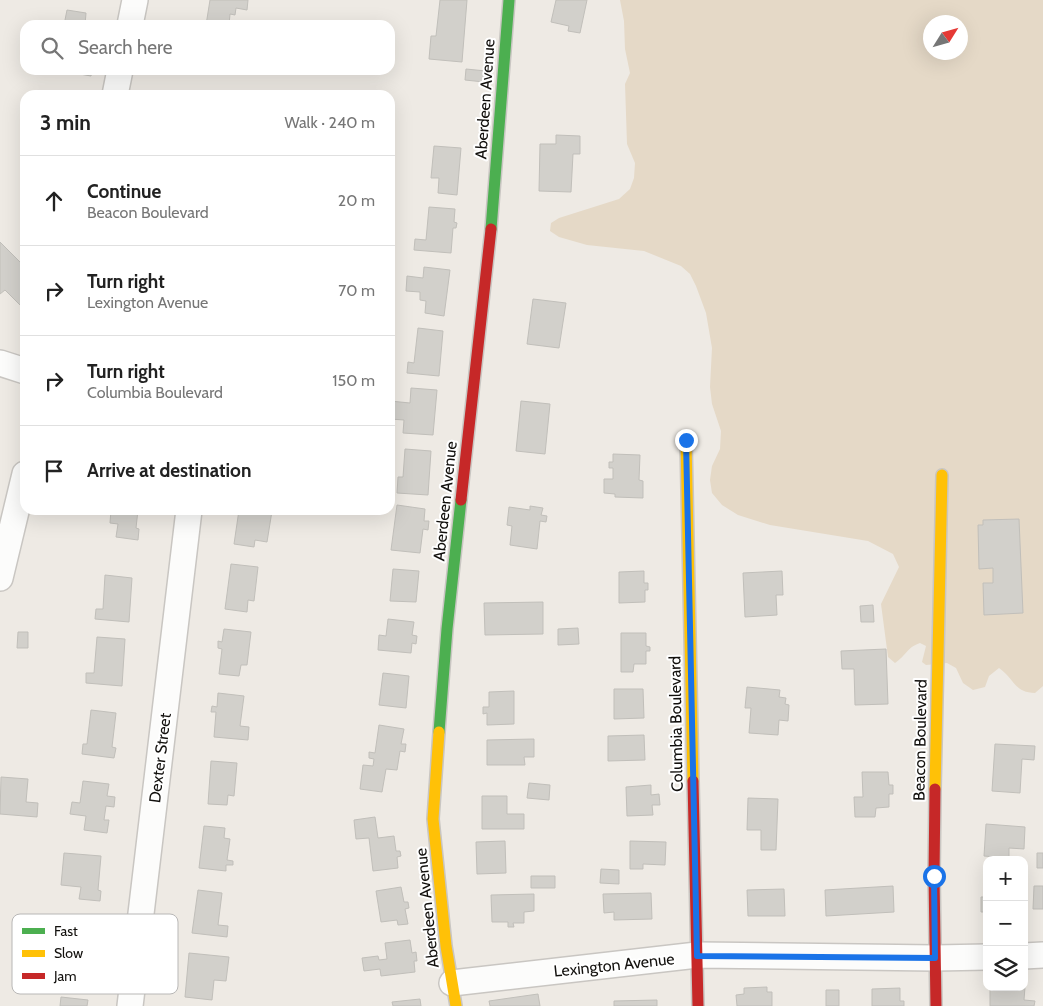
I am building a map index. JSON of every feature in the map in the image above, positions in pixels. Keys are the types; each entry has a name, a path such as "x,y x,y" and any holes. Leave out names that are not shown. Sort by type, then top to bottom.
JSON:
{"street":[{"path":"131,20 135,0"},
{"name":"Aberdeen Avenue","path":"454,994 446,946 433,819 447,629 490,244 509,0"},
{"path":"116,90 119,75"},
{"path":"0,363 20,369"},
{"name":"Columbia Boulevard","path":"686,440 698,1006"},
{"name":"Beacon Boulevard","path":"936,1006 935,776 942,475"},
{"path":"0,578 20,495"},
{"name":"Dexter Street","path":"141,914 188,515"},
{"path":"1028,956 1043,955"},
{"name":"Lexington Avenue","path":"454,994 697,956 935,958 983,956"}],"shaded area":[{"path":"620,0 1043,0 1043,686 1035,693 1018,688 999,668 989,676 985,687 973,690 963,683 956,668 947,663 926,665 922,662 926,646 920,643 912,647 895,663 888,657 881,604 899,567 893,554 868,541 770,525 738,515 722,505 712,493 710,480 712,466 720,449 721,431 712,404 710,387 712,348 706,313 690,274 681,266 644,251 587,245 559,237 550,231 551,223 559,218 619,199 630,189 634,178 635,163 627,144 625,84 630,73 625,49 624,21"}],"building":[{"path":"210,0 248,0 247,10 236,8 235,15 230,14 229,20 207,20"},
{"path":"440,0 467,0 462,62 429,59 431,36 436,36"},
{"path":"556,0 587,0 580,33 568,31 569,26 551,22"},
{"path":"67,10 86,13 85,20 65,20"},
{"path":"466,69 486,71 484,82 465,80"},
{"path":"556,135 580,136 580,154 573,154 571,192 539,191 540,144 556,144"},
{"path":"434,146 461,148 457,195 438,193 439,178 431,178"},
{"path":"429,207 455,209 454,222 457,223 456,228 453,228 451,253 414,250 415,239 426,240"},
{"path":"0,242 20,262 20,305 5,290 0,294"},
{"path":"424,267 450,270 444,316 425,313 426,301 420,300 420,292 406,291 407,276 423,278"},
{"path":"533,299 566,303 559,348 527,344"},
{"path":"418,328 443,331 439,376 407,373 408,362 414,363"},
{"path":"411,388 437,390 433,435 403,433 404,420 395,419 395,402 410,403"},
{"path":"521,401 550,404 545,454 516,451"},
{"path":"405,449 431,451 428,495 397,493 398,477 403,477"},
{"path":"613,454 640,455 639,480 643,481 643,498 615,497 615,494 604,493 604,479 613,479 613,468 609,468 609,462 613,462"},
{"path":"397,505 425,509 424,521 429,521 428,530 423,529 420,553 391,550"},
{"path":"530,506 543,508 541,515 547,516 546,522 540,521 537,549 510,545 512,526 507,525 509,507 530,510"},
{"path":"111,515 137,515 136,528 139,529 138,540 116,537 118,524 110,523"},
{"path":"238,515 271,515 267,542 255,540 254,547 234,544"},
{"path":"1019,519 1023,613 984,615 983,583 993,583 993,568 979,569 978,525 983,525 983,520"},
{"path":"231,564 258,567 254,601 248,600 247,612 225,609"},
{"path":"393,569 419,571 416,602 390,601"},
{"path":"644,571 644,583 648,583 648,590 645,590 645,602 619,603 619,572"},
{"path":"782,571 783,595 776,595 777,615 745,617 743,573"},
{"path":"105,575 132,578 129,622 95,619 96,609 103,609"},
{"path":"543,602 543,634 485,635 484,603"},
{"path":"873,605 874,622 861,622 860,606"},
{"path":"388,619 414,622 412,635 417,636 416,644 412,643 411,653 378,650 379,635 386,636"},
{"path":"578,628 579,644 558,645 558,629"},
{"path":"224,629 251,632 247,665 241,665 239,676 219,674 222,649 218,648 218,641 222,642"},
{"path":"18,632 28,632 28,648 17,648"},
{"path":"621,633 646,633 646,646 650,647 650,651 646,651 646,664 634,664 633,672 621,672"},
{"path":"97,637 125,639 122,686 86,683 86,673 94,673"},
{"path":"886,649 888,704 855,705 854,669 842,669 841,651"},
{"path":"383,673 409,676 406,708 379,705"},
{"path":"747,687 780,690 779,697 786,698 785,704 789,705 788,721 779,720 778,735 749,733 751,708 745,708"},
{"path":"614,689 643,689 644,718 614,719"},
{"path":"514,691 514,724 487,725 487,713 483,714 483,707 489,707 489,692"},
{"path":"218,693 244,696 240,726 249,727 248,740 214,737 216,712 211,712 212,706 217,707"},
{"path":"91,710 116,713 112,747 116,748 114,758 82,754 83,744 87,744"},
{"path":"379,725 404,729 401,744 406,744 405,752 400,751 397,770 386,769 382,792 360,789 363,765 373,766 374,759 369,758 369,752 375,753"},
{"path":"644,735 645,760 608,761 608,736"},
{"path":"534,739 534,757 524,757 525,765 487,765 487,740"},
{"path":"995,744 1035,746 1034,760 1022,759 1020,793 992,791"},
{"path":"211,761 237,763 234,796 228,795 227,805 208,804"},
{"path":"862,772 888,772 889,785 893,785 893,794 889,794 889,807 876,808 875,817 855,817 854,797 863,797"},
{"path":"1,777 28,779 26,802 38,803 37,817 0,814"},
{"path":"83,781 109,784 107,796 115,797 114,807 106,806 104,820 109,820 107,833 84,830 86,816 70,814 72,802 80,803"},
{"path":"529,783 550,785 549,800 527,798"},
{"path":"651,785 651,795 659,794 660,805 652,805 653,815 627,816 626,787"},
{"path":"482,796 507,796 507,814 524,814 524,829 482,829"},
{"path":"748,798 778,799 776,850 761,850 761,830 747,830"},
{"path":"375,817 378,838 394,836 396,851 400,851 401,856 397,857 398,868 373,871 369,838 356,839 354,820"},
{"path":"986,824 1025,827 1024,849 1009,848 1009,856 984,856"},
{"path":"204,826 225,828 224,838 230,839 227,860 233,861 233,865 226,865 226,871 199,868"},
{"path":"505,841 506,873 477,874 476,842"},
{"path":"630,841 666,842 665,865 643,864 643,869 630,869"},
{"path":"64,853 101,856 98,890 101,891 100,901 79,899 81,887 61,885"},
{"path":"1037,853 1043,853 1043,868 1037,868"},
{"path":"601,869 619,870 619,884 600,883"},
{"path":"531,876 555,876 555,888 531,888"},
{"path":"893,886 894,912 826,916 825,890"},
{"path":"1034,886 1043,886 1043,909 1033,909"},
{"path":"401,887 404,902 408,902 409,908 405,909 408,924 398,925 397,920 381,922 376,891"},
{"path":"784,889 785,916 748,916 747,890"},
{"path":"198,890 222,893 218,925 228,926 227,937 192,933"},
{"path":"651,893 652,919 614,920 614,912 604,913 603,894"},
{"path":"534,894 534,911 524,912 524,923 513,923 514,927 508,927 508,922 492,922 491,895"},
{"path":"981,897 983,897 983,912 981,912"},
{"path":"410,940 412,953 416,952 417,961 414,961 415,972 381,976 380,969 364,971 362,958 378,956 379,960 387,959 385,943"},
{"path":"189,953 229,957 226,981 214,980 212,1000 185,997"},
{"path":"767,987 767,992 772,992 772,1006 737,1006 736,995 744,994 744,988"},
{"path":"900,988 900,1001 904,1001 904,1006 872,1006 872,989"},
{"path":"826,990 839,990 839,1006 826,1006"},
{"path":"990,991 1025,991 1024,1000 1035,1001 1034,1006 990,1006"},
{"path":"538,994 540,1006 490,1006 489,1001"},
{"path":"61,997 88,1000 87,1006 60,1006"},
{"path":"420,999 421,1006 393,1006 392,1002"},
{"path":"657,1000 657,1006 614,1006 614,1001"}],"traffic: fast":[{"path":"491,229 509,0"},
{"path":"439,732 447,629 461,500"}],"traffic: slow":[{"path":"686,441 693,781"},
{"path":"935,789 942,475"},
{"path":"439,732 433,819 446,946 456,1006"}],"traffic: jam":[{"path":"461,500 491,229"},
{"path":"693,781 698,1006"},
{"path":"935,789 936,1006"}],"route":[{"path":"686,440 697,956 935,958 934,876"}]}
